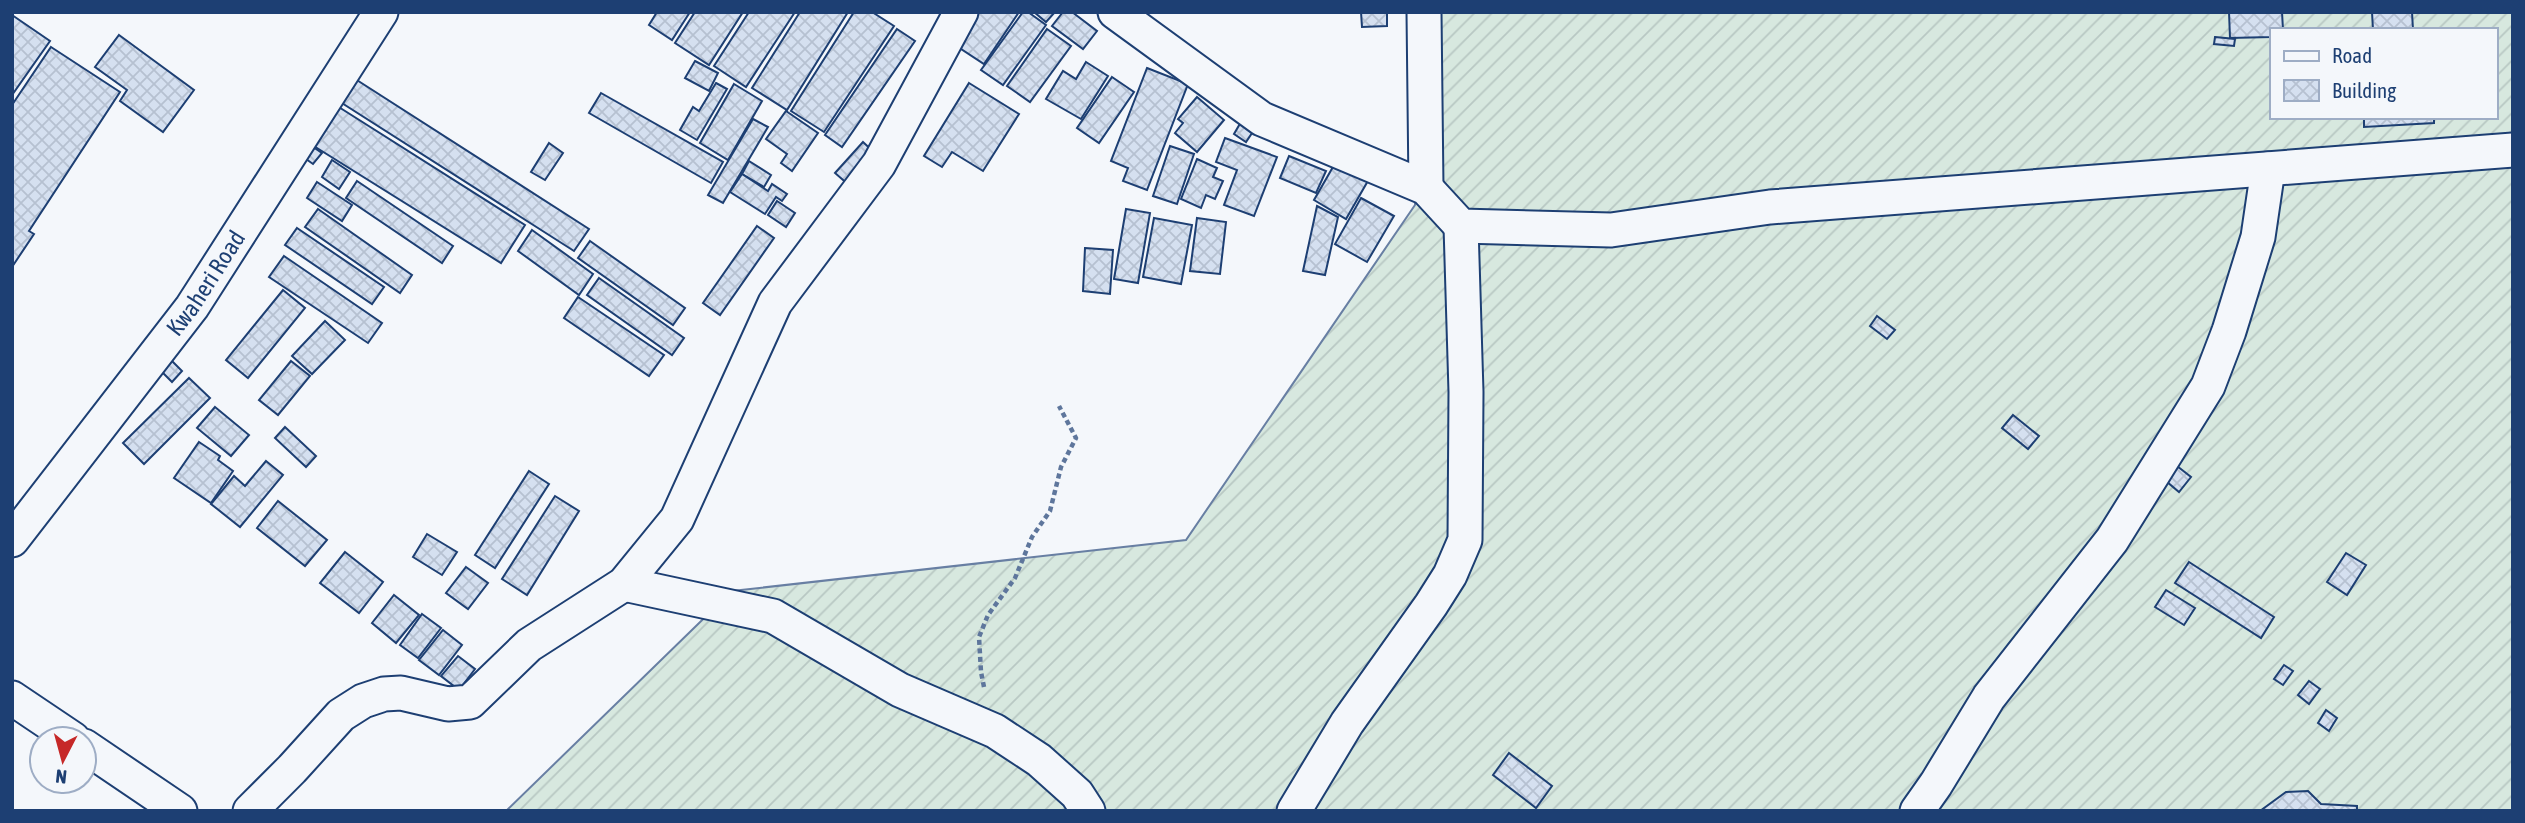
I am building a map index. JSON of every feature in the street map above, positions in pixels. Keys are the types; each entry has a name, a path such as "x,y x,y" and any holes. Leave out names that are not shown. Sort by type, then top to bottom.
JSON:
{"street":[{"name":"Kwaheri Road","path":"12,540 192,307 381,12"},
{"path":"250,811 341,715 363,701 384,694 401,693 448,704 470,702 529,645 624,584 677,519 775,303 879,163 961,12"},
{"path":"1115,12 1262,119 1426,188 1461,226 1466,392 1465,540 1450,575 1347,723 1294,811"},
{"path":"1423,12 1426,188"},
{"path":"1461,226 1611,229 1770,207 2513,150"},
{"path":"1917,811 1989,697 2112,540 2208,386 2229,331 2258,237 2268,169"},
{"path":"624,584 773,616 900,690 995,731 1039,760 1077,794 1088,811"},
{"path":"12,698 52,725"},
{"path":"98,755 180,811"}],"path":[{"path":"995,731 981,672 979,637 988,615 1015,578 1032,537 1050,511 1061,467 1076,438 1059,405"}],"shaded area":[{"path":"1420,12 2513,12 2513,811 506,811 732,591 1186,540 1415,205"}],"building":[{"path":"657,12 690,12 672,40 649,25"},
{"path":"695,12 743,12 709,65 675,43"},
{"path":"749,12 795,12 746,87 714,66"},
{"path":"800,12 848,12 787,110 752,88"},
{"path":"854,12 872,12 894,26 824,132 791,111"},
{"path":"979,12 1019,12 984,64 952,43"},
{"path":"1023,12 1028,12 1046,25 1003,85 981,70"},
{"path":"1034,12 1055,12 1046,22"},
{"path":"1063,12 1072,12 1097,31 1083,49 1052,26"},
{"path":"1361,12 1387,12 1387,26 1362,27"},
{"path":"2229,12 2282,12 2283,28 2270,28 2270,37 2230,38"},
{"path":"2372,12 2412,12 2413,28 2373,28"},
{"path":"12,15 50,41 12,95"},
{"path":"897,29 915,41 842,147 825,135"},
{"path":"1047,29 1071,46 1030,102 1007,86"},
{"path":"119,35 194,90 163,132 120,101 127,90 95,67"},
{"path":"2215,37 2235,39 2234,46 2214,44"},
{"path":"51,47 120,92 29,231 34,234 12,267 12,105"},
{"path":"695,61 718,73 709,91 685,78"},
{"path":"1086,62 1108,76 1081,119 1046,99 1063,71 1076,79"},
{"path":"1147,68 1188,84 1147,190 1123,181 1128,168 1111,161"},
{"path":"349,75 589,229 574,251 334,98"},
{"path":"1112,77 1134,92 1099,143 1077,128"},
{"path":"716,83 727,89 697,140 680,130 693,107 699,111"},
{"path":"969,83 1019,114 983,171 952,152 942,167 924,156"},
{"path":"734,84 762,101 728,160 700,143"},
{"path":"601,93 723,162 711,183 589,113"},
{"path":"1197,97 1224,120 1197,152 1175,133 1183,123 1178,119"},
{"path":"334,104 525,225 501,263 309,143"},
{"path":"786,111 818,133 792,171 781,163 787,154 766,139"},
{"path":"753,119 768,127 723,203 708,195"},
{"path":"2364,119 2434,119 2434,123 2364,127"},
{"path":"1241,122 1254,130 1246,142 1234,134"},
{"path":"1225,138 1277,157 1254,216 1224,205 1237,170 1216,162"},
{"path":"863,142 877,155 850,186 835,173"},
{"path":"307,143 322,153 313,164 299,154"},
{"path":"549,143 563,153 545,180 531,172"},
{"path":"1170,146 1194,154 1177,204 1153,196"},
{"path":"1289,156 1326,171 1316,193 1280,178"},
{"path":"1197,159 1217,168 1213,177 1223,181 1215,199 1206,195 1201,208 1181,199"},
{"path":"332,160 350,172 339,189 322,177"},
{"path":"1337,160 1369,179 1346,219 1314,200"},
{"path":"749,161 771,175 764,187 742,174"},
{"path":"742,174 768,191 772,184 787,194 782,201 776,197 765,214 730,192"},
{"path":"357,181 453,246 442,263 346,198"},
{"path":"317,182 352,205 342,221 307,198"},
{"path":"1361,198 1394,216 1367,262 1335,244"},
{"path":"777,201 795,213 786,227 768,215"},
{"path":"1317,206 1338,217 1325,275 1303,271"},
{"path":"318,209 412,275 400,293 305,227"},
{"path":"1126,209 1150,213 1138,283 1114,279"},
{"path":"1154,218 1192,225 1181,284 1143,277"},
{"path":"1197,218 1226,222 1220,274 1190,271"},
{"path":"757,226 774,238 720,315 703,303"},
{"path":"297,228 384,287 372,304 285,245"},
{"path":"532,230 593,274 579,295 518,251"},
{"path":"590,241 685,308 673,325 578,258"},
{"path":"1085,248 1113,250 1110,294 1083,291"},
{"path":"284,256 382,323 368,343 269,277"},
{"path":"599,278 684,338 672,355 587,295"},
{"path":"283,290 305,308 248,378 226,360"},
{"path":"578,297 664,355 649,376 564,318"},
{"path":"1877,316 1895,330 1887,339 1870,326"},
{"path":"325,321 345,340 312,374 292,356"},
{"path":"172,361 182,371 172,382 162,372"},
{"path":"291,361 310,376 278,415 259,400"},
{"path":"189,378 210,398 144,464 123,443"},
{"path":"215,407 249,435 231,456 197,428"},
{"path":"2013,415 2039,436 2028,449 2002,428"},
{"path":"285,427 316,456 306,467 275,438"},
{"path":"199,442 220,456 218,460 233,471 211,503 174,478"},
{"path":"266,461 283,475 240,527 211,504 234,476 245,486"},
{"path":"2177,466 2191,477 2179,492 2166,481"},
{"path":"529,471 549,484 495,568 475,555"},
{"path":"555,496 579,511 527,595 502,579"},
{"path":"278,501 327,540 305,566 257,528"},
{"path":"427,534 457,552 442,575 413,557"},
{"path":"345,552 383,582 359,613 320,583"},
{"path":"2346,553 2366,565 2347,595 2327,582"},
{"path":"2189,562 2274,617 2261,638 2175,583"},
{"path":"466,567 488,583 468,609 446,593"},
{"path":"2166,590 2195,608 2184,625 2155,607"},
{"path":"394,595 419,615 396,643 372,623"},
{"path":"422,614 441,628 418,658 400,645"},
{"path":"443,630 462,645 439,675 419,660"},
{"path":"458,656 475,669 459,690 441,676"},
{"path":"2284,665 2293,671 2283,685 2274,679"},
{"path":"2309,681 2320,689 2309,704 2298,695"},
{"path":"2326,710 2337,718 2329,731 2318,723"},
{"path":"1509,753 1552,786 1536,808 1493,775"},
{"path":"2308,791 2321,804 2357,806 2357,811 2260,811 2286,792"}]}
